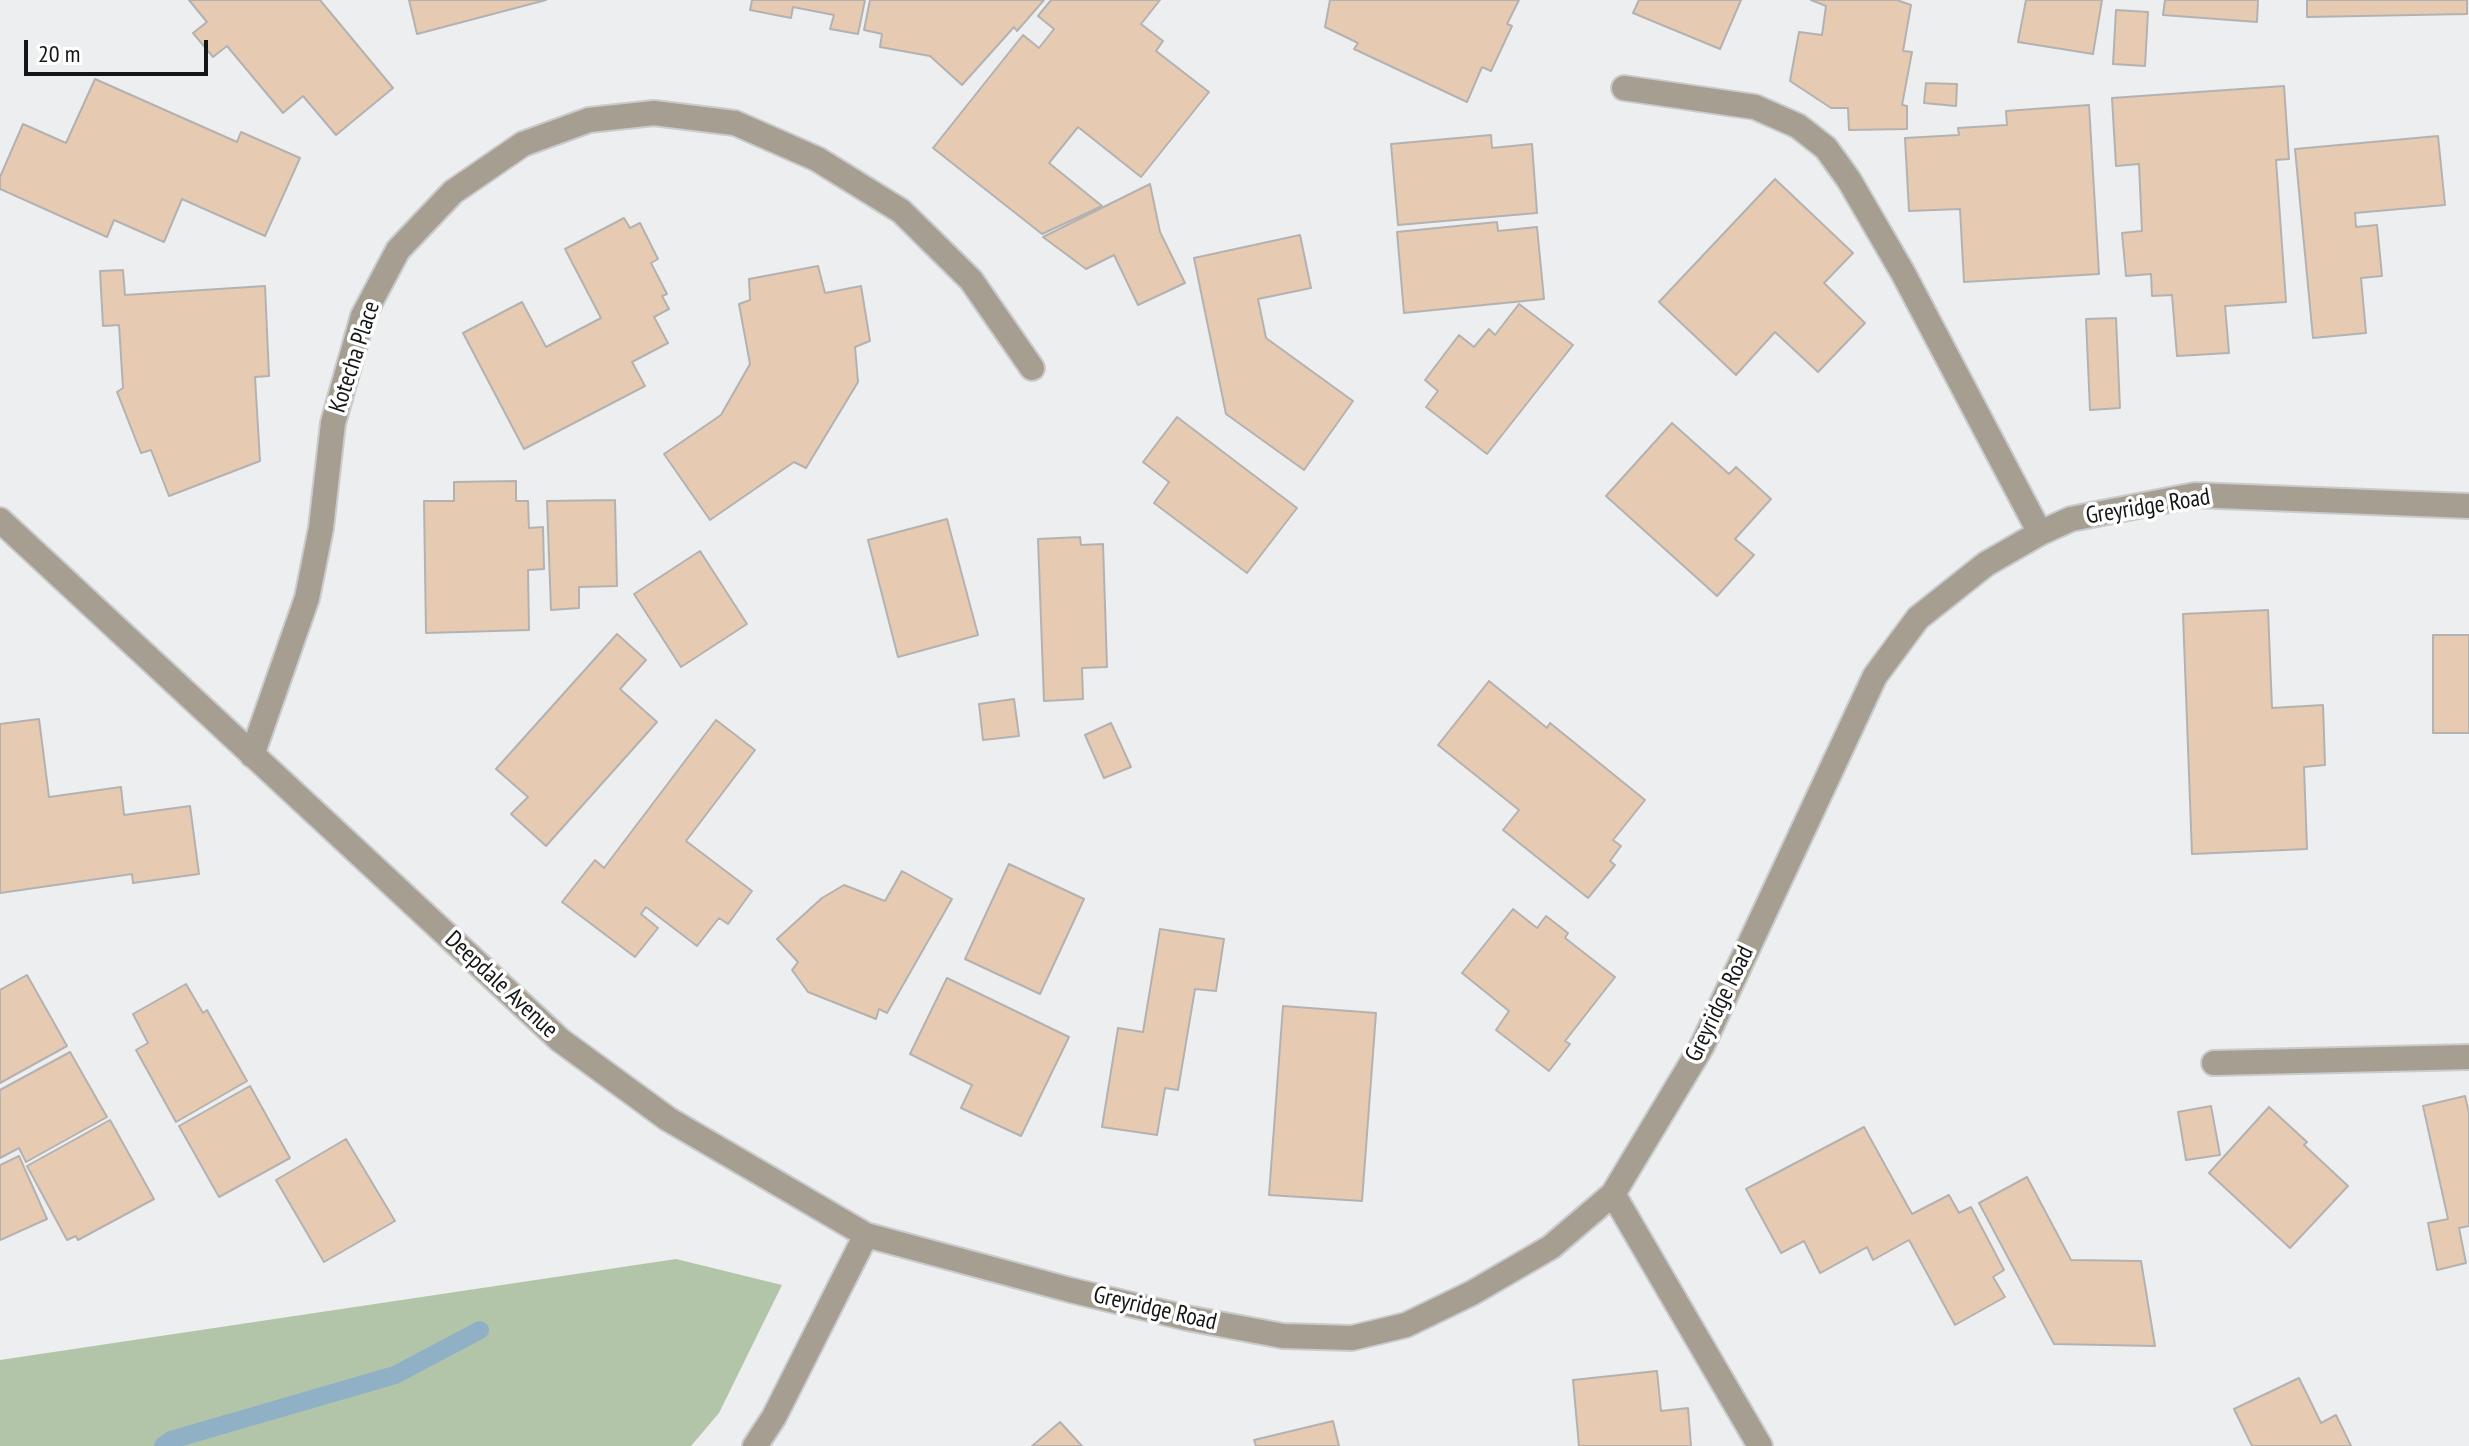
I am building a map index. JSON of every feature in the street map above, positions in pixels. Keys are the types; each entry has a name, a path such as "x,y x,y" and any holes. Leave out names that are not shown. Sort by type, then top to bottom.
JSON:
{"street":[{"path":"1624,88 1755,107 1798,126 1826,148 1849,180 1903,273 2040,533"},
{"name":"Kotecha Place","path":"252,755 307,598 321,528 333,423 363,316 398,250 453,192 523,144 589,120 654,113 735,123 817,159 901,211 971,280 1032,368"},
{"name":"Greyridge Road","path":"866,1235 1070,1290 1187,1318 1283,1336 1352,1338 1406,1325 1472,1293 1551,1247 1613,1194 1702,1046 1875,676 1918,618 1986,564 2071,519 2195,495 2469,506"},
{"name":"Deepdale Avenue","path":"0,520 560,1040 668,1119 866,1235"},
{"path":"2214,1063 2469,1057"},
{"path":"1613,1194 1760,1446"},
{"path":"755,1446 774,1417 866,1235"}],"green space":[{"path":"676,1259 782,1285 719,1413 691,1446 0,1446 0,1360"}],"building":[{"path":"189,0 320,0 393,88 336,135 303,96 283,113 227,46 213,57 193,33 207,22"},
{"path":"409,0 546,0 417,34"},
{"path":"752,0 865,0 858,34 830,29 834,15 793,7 791,18 750,10"},
{"path":"870,0 1044,0 1017,31 1014,27 962,85 930,56 880,47 882,34 864,30"},
{"path":"1051,0 1160,0 1141,24 1163,41 1156,51 1209,92 1141,177 1078,127 1049,163 1102,206 1042,234 933,148 1023,35 1039,48 1054,29 1038,16"},
{"path":"1330,0 1519,0 1507,24 1512,26 1491,71 1482,67 1467,102 1354,49 1358,43 1325,27"},
{"path":"1639,0 1741,0 1720,49 1633,13"},
{"path":"1811,0 1897,0 1911,5 1903,51 1912,52 1902,105 1907,106 1907,129 1849,130 1848,108 1831,108 1790,81 1799,32 1822,35 1826,6"},
{"path":"2026,0 2102,0 2093,54 2018,42"},
{"path":"2165,0 2258,0 2257,22 2163,15"},
{"path":"2307,0 2467,0 2467,14 2307,17"},
{"path":"2116,10 2148,12 2145,66 2113,64"},
{"path":"95,79 237,142 241,132 300,158 265,236 182,199 164,242 114,220 107,237 0,189 0,177 23,124 66,143"},
{"path":"1926,83 1957,84 1956,106 1924,103"},
{"path":"2284,86 2289,159 2276,160 2286,302 2225,306 2229,353 2177,356 2172,295 2152,296 2151,274 2126,276 2122,233 2142,231 2139,164 2116,166 2112,98"},
{"path":"2089,105 2099,274 1964,282 1960,209 1909,211 1905,138 1959,135 1958,128 2007,125 2006,111"},
{"path":"1491,135 1492,148 1532,144 1537,213 1398,225 1391,144"},
{"path":"2438,136 2445,205 2355,213 2356,227 2377,225 2382,276 2361,278 2366,333 2313,338 2295,149"},
{"path":"1775,179 1853,253 1824,283 1865,323 1818,372 1775,332 1736,375 1659,302"},
{"path":"1150,184 1160,232 1185,283 1138,305 1114,255 1086,269 1043,237"},
{"path":"624,218 630,228 640,223 658,259 651,263 667,294 662,296 669,309 654,317 668,343 632,362 645,386 524,449 463,333 522,302 546,347 601,318 565,249"},
{"path":"1497,222 1498,231 1537,227 1544,299 1404,313 1397,232"},
{"path":"1300,235 1311,288 1258,299 1266,338 1353,401 1304,470 1226,414 1194,258"},
{"path":"818,266 825,293 861,286 870,341 855,347 858,382 806,468 794,462 710,520 664,454 721,415 750,364 739,304 750,300 749,279"},
{"path":"123,270 125,295 265,286 269,376 255,377 260,461 169,496 151,450 141,453 117,392 123,388 119,325 103,326 100,271"},
{"path":"1519,304 1573,345 1487,454 1426,407 1438,391 1425,380 1459,335 1474,347 1489,329 1495,335"},
{"path":"2116,318 2120,408 2090,410 2086,319"},
{"path":"1177,417 1297,508 1247,573 1154,503 1169,482 1143,462"},
{"path":"1672,423 1729,474 1736,467 1771,499 1735,539 1754,555 1717,596 1606,496"},
{"path":"516,481 516,501 528,501 529,528 543,527 544,569 528,570 529,630 426,633 424,501 454,501 454,482"},
{"path":"615,500 617,586 579,587 579,608 551,610 547,501"},
{"path":"947,519 978,635 898,657 868,540"},
{"path":"1080,537 1081,545 1103,544 1107,667 1082,668 1083,699 1044,701 1038,539"},
{"path":"700,551 747,624 681,667 634,594"},
{"path":"2268,610 2272,708 2323,705 2325,765 2304,767 2307,849 2192,854 2183,614"},
{"path":"617,634 646,660 620,689 657,722 546,846 511,814 528,797 496,769"},
{"path":"2433,635 2469,635 2469,733 2433,733"},
{"path":"1489,681 1547,728 1550,723 1645,800 1613,840 1621,846 1610,861 1615,865 1588,898 1503,830 1519,810 1438,745"},
{"path":"1014,699 1019,736 983,740 979,704"},
{"path":"39,719 49,797 121,787 124,815 190,806 199,874 133,883 132,874 0,893 0,724"},
{"path":"716,720 755,750 686,841 752,891 728,924 719,918 697,946 646,907 641,914 658,928 635,957 562,902 595,860 604,868"},
{"path":"1111,723 1131,767 1104,778 1085,735"},
{"path":"1009,864 1084,899 1040,994 965,959"},
{"path":"902,871 952,899 887,1013 879,1009 876,1019 808,992 792,970 798,962 777,939 822,898 844,885 885,901"},
{"path":"1513,909 1537,928 1546,916 1568,933 1565,938 1615,977 1565,1041 1570,1044 1549,1071 1496,1030 1509,1011 1462,973"},
{"path":"1160,929 1224,939 1216,991 1195,989 1178,1090 1165,1088 1157,1135 1102,1127 1118,1028 1143,1032"},
{"path":"27,975 67,1046 0,1083 0,990"},
{"path":"947,978 1069,1037 1021,1136 961,1108 972,1085 910,1054"},
{"path":"186,984 203,1013 207,1010 247,1081 176,1122 136,1050 148,1043 133,1014"},
{"path":"1283,1006 1376,1013 1362,1201 1269,1195"},
{"path":"70,1052 107,1117 26,1162 19,1148 0,1158 0,1090"},
{"path":"250,1086 290,1158 219,1197 179,1126"},
{"path":"2465,1096 2469,1113 2469,1226 2459,1228 2466,1263 2437,1270 2428,1223 2448,1219 2423,1106"},
{"path":"2211,1106 2220,1155 2186,1160 2178,1112"},
{"path":"2269,1107 2348,1186 2290,1248 2209,1173"},
{"path":"110,1120 154,1199 78,1240 76,1236 67,1240 27,1166"},
{"path":"1864,1127 1912,1214 1949,1195 1959,1213 1971,1207 2004,1270 1993,1277 2005,1297 1955,1325 1909,1240 1873,1260 1867,1247 1820,1273 1804,1241 1781,1253 1746,1189"},
{"path":"346,1139 395,1221 324,1262 276,1180"},
{"path":"19,1156 47,1219 0,1240 0,1165"},
{"path":"2027,1177 2071,1260 2141,1261 2155,1346 2054,1344 1979,1203"},
{"path":"1657,1371 1661,1411 1688,1408 1691,1446 1579,1446 1573,1380"},
{"path":"2299,1378 2321,1423 2336,1415 2351,1446 2252,1446 2234,1409"},
{"path":"1333,1421 1339,1446 1256,1446 1254,1440"},
{"path":"1060,1422 1082,1446 1032,1446"}],"waterway":[{"path":"163,1446 171,1440 395,1375 480,1330"}]}
